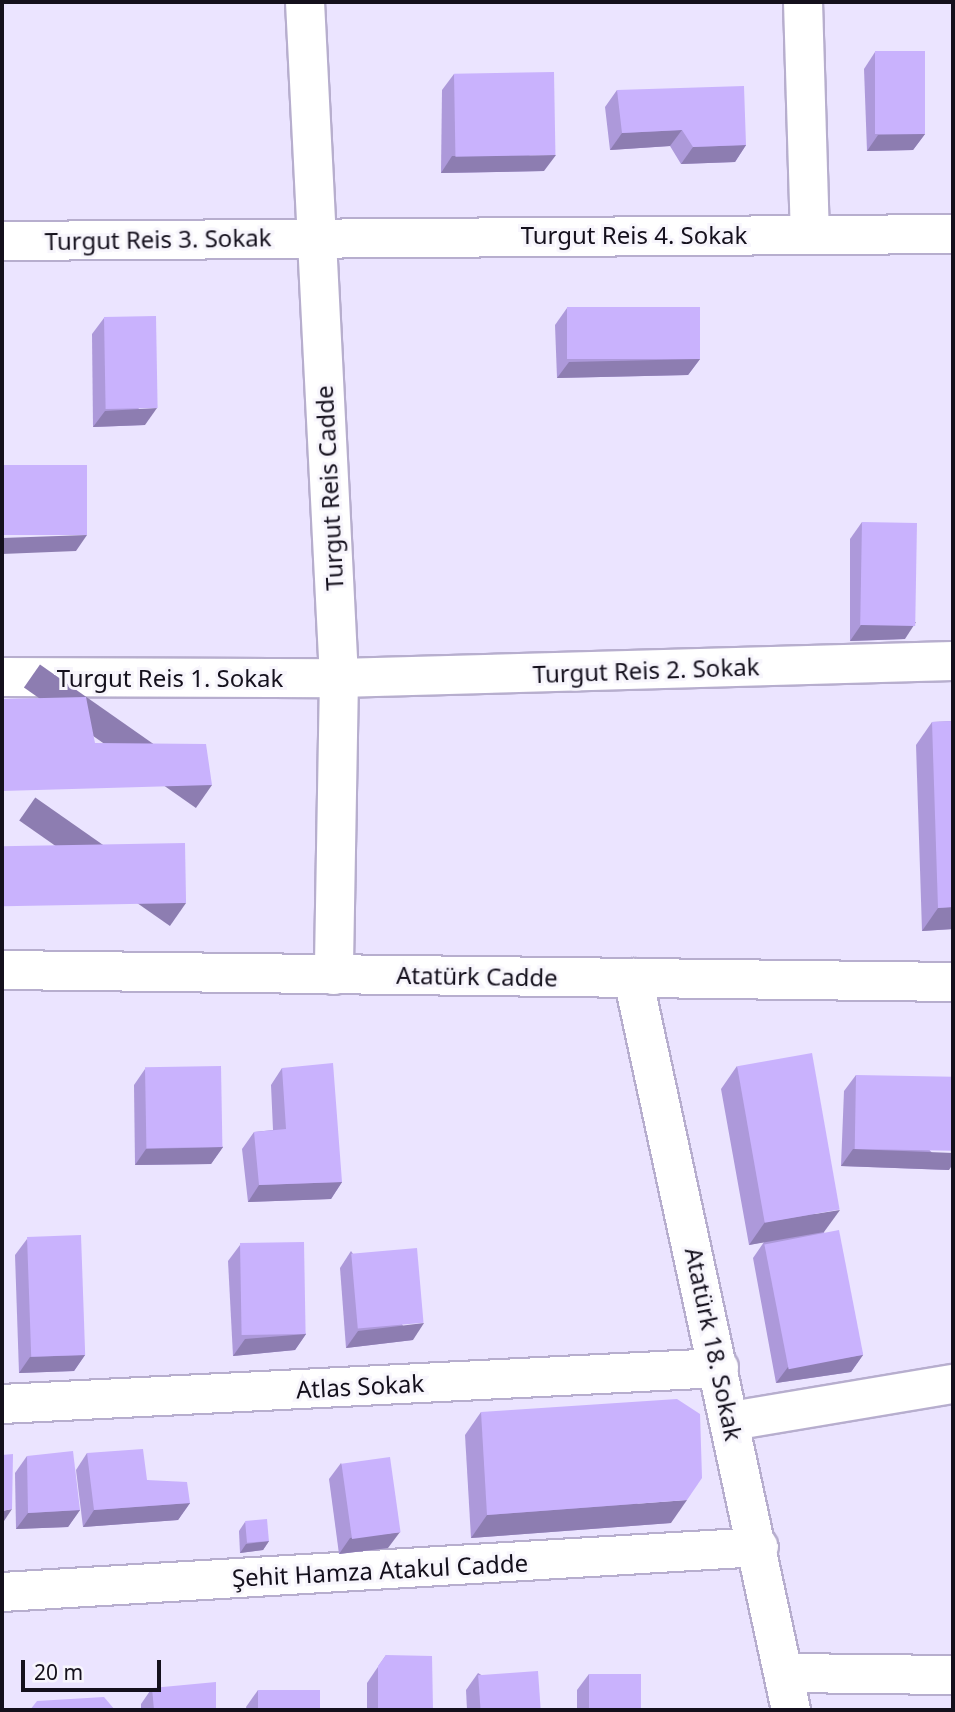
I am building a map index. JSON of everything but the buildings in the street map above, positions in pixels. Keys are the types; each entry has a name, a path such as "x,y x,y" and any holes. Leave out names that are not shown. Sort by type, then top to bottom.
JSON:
{"street":[{"name":"Turgut Reis Cadde","path":"305,2 339,678 334,975"},
{"path":"803,2 810,234"},
{"name":"Turgut Reis 4. Sokak","path":"315,236 953,234"},
{"name":"Turgut Reis 3. Sokak","path":"2,242 315,236"},
{"name":"Turgut Reis 2. Sokak","path":"339,678 953,661"},
{"name":"Turgut Reis 1. Sokak","path":"2,677 339,678"},
{"name":"Atatürk Cadde","path":"2,971 953,982"},
{"name":"Atatürk 18. Sokak","path":"633,978 787,1673 792,1710"},
{"name":"Atlas Sokak","path":"2,1405 719,1368"},
{"path":"731,1421 953,1384"},
{"name":"Şehit Hamza Atakul Cadde","path":"2,1592 759,1547"},
{"path":"787,1673 953,1675"}]}
